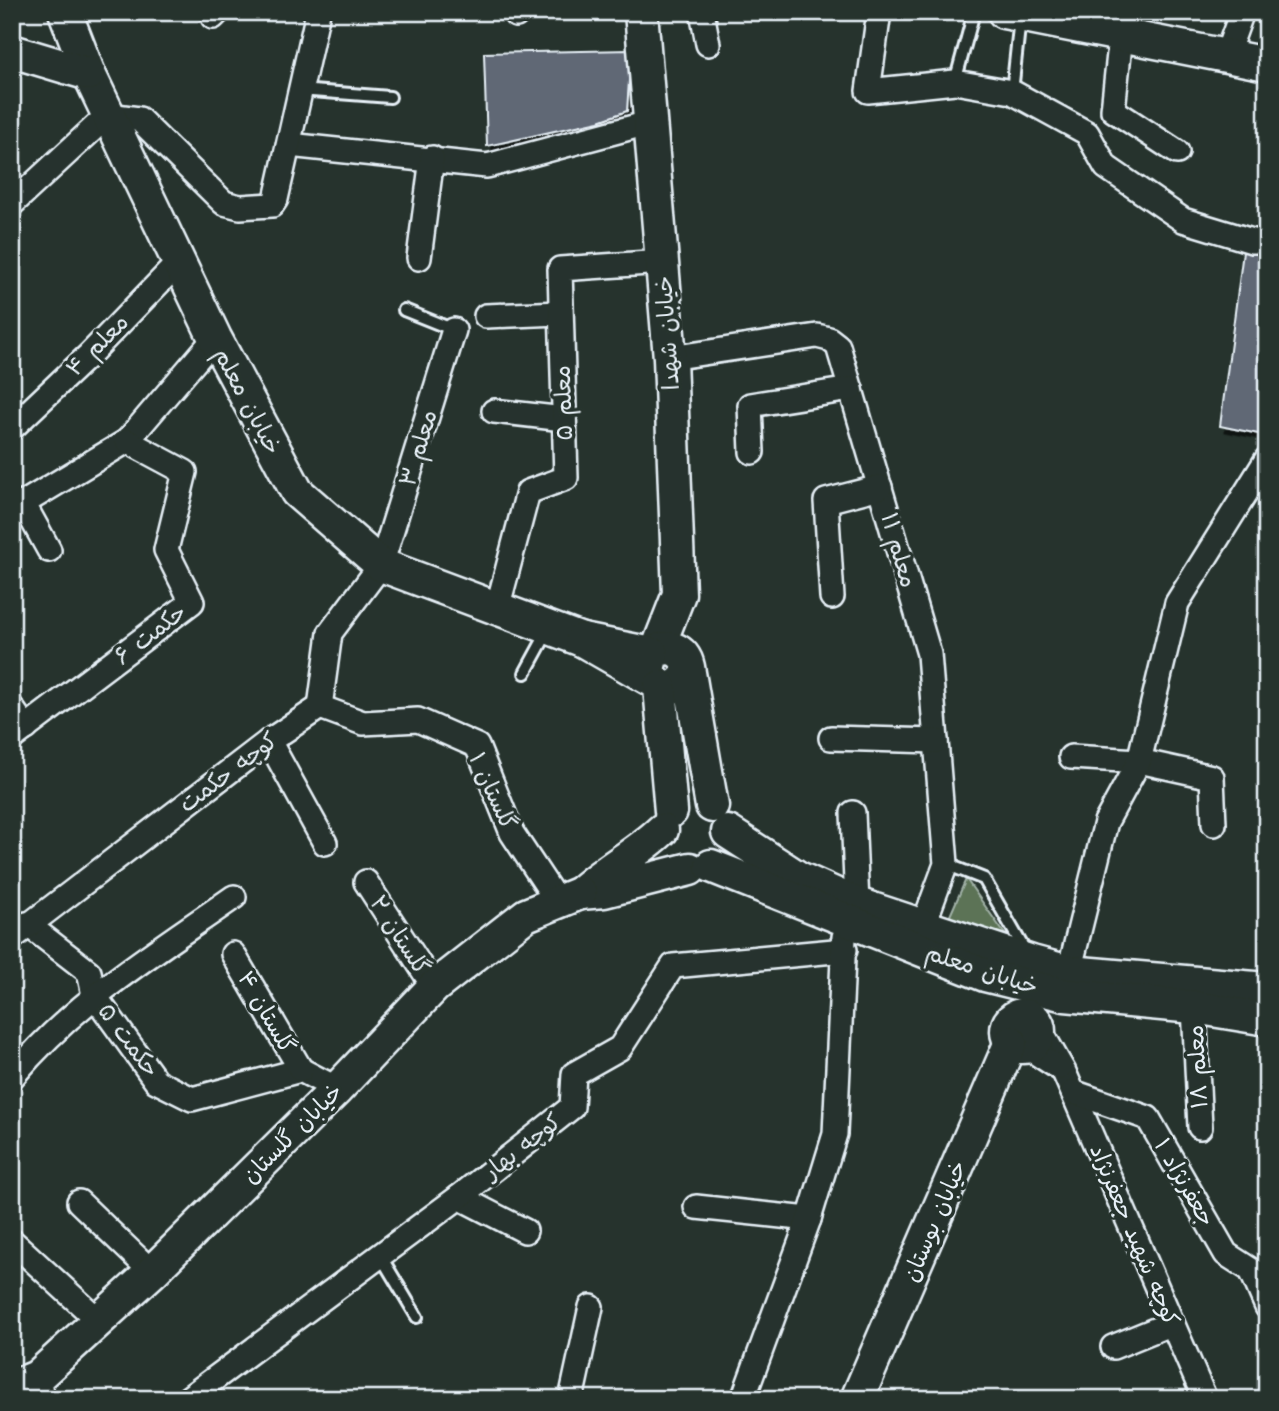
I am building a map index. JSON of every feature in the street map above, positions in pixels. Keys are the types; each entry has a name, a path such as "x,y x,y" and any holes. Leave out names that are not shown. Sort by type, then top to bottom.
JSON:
{"main road":[{"name":"خیابان معلم","path":"65,12 89,74 215,338 297,492 382,565 655,668 677,650 688,667 720,819 797,877 848,925 923,926 1032,962 1067,983 1267,1018"},
{"name":"خیابان شهدا","path":"641,12 670,358 679,594 655,668"},
{"path":"1012,14 1073,19 1121,35 1267,64"},
{"path":"13,53 89,74"},
{"path":"655,668 667,821 665,851 671,860 700,867"},
{"path":"695,802 720,819 725,852 700,867 569,897 639,852 667,821 695,802"},
{"name":"خیابان معلم","path":"700,867 985,975 1067,983 1267,989"},
{"name":"خیابان گلستان","path":"31,1388 337,1089 434,987 526,915 569,897"},
{"path":"985,975 1022,1035"},
{"name":"خیابان بوستان","path":"857,1399 1022,1035 1067,983"}],"street":[{"path":"12,204 108,115 139,119 224,203 240,207 264,207 275,202 318,12"},
{"path":"702,12 708,44"},
{"path":"879,12 868,91 955,82 1012,92 1087,133 1106,167 1183,220 1251,241 1267,241"},
{"path":"1226,56 1242,12"},
{"path":"1121,35 1113,110 1177,152"},
{"path":"289,145 432,158 487,166 652,122"},
{"path":"419,258 432,158"},
{"name":"معلم ۴","path":"13,426 89,355 179,262"},
{"name":"معلم ۵","path":"497,609 528,492 566,478 559,269 663,262"},
{"path":"486,316 560,313"},
{"name":"معلم ۳","path":"382,565 454,330"},
{"name":"معلم ۱۱","path":"670,358 817,336 829,339 838,346 929,653 946,864 923,926"},
{"path":"50,550 18,507 127,441 215,338"},
{"path":"752,452 750,405 851,388"},
{"path":"494,411 564,419"},
{"name":"حکمت ۶","path":"19,733 192,602 166,550 185,471 127,441"},
{"path":"1067,983 1106,822 1139,761 1177,603 1266,461"},
{"path":"832,597 826,501 880,487"},
{"path":"320,707 330,633 382,565"},
{"name":"کوچه حکمت","path":"20,931 269,741 320,707"},
{"name":"گلستان ۱","path":"320,707 363,723 418,720 477,746 512,833 569,897"},
{"path":"12,709 19,733"},
{"path":"831,738 936,741"},
{"path":"269,741 325,843"},
{"path":"1071,757 1139,761 1212,777 1214,824"},
{"path":"743,1399 809,1219 835,1134 853,813"},
{"name":"گلستان ۲","path":"366,882 434,987"},
{"path":"12,1077 44,1039 94,995 234,897"},
{"name":"کوچه بهار","path":"187,1399 459,1196 572,1107 574,1074 620,1048 673,966 848,925"},
{"name":"حکمت ۵","path":"20,931 89,972 94,995 156,1081 192,1099 301,1070"},
{"name":"گلستان ۴","path":"233,954 301,1070"},
{"name":"معلم ۱۸","path":"1194,1007 1200,1127"},
{"name":"کوچه شهید جعفرنژاد","path":"1022,1035 1069,1082 1205,1399"},
{"path":"301,1070 337,1089"},
{"name":"جعفرنژاد ۱","path":"1069,1082 1148,1118 1226,1254 1251,1270 1267,1307"},
{"path":"459,1196 525,1231"},
{"path":"79,1202 152,1272"},
{"path":"696,1208 809,1219"},
{"path":"12,1241 98,1320"},
{"path":"571,1399 591,1307"},
{"path":"1113,1347 1172,1323"}],"lane":[{"path":"955,82 974,12"},
{"path":"1012,14 1012,92"},
{"path":"299,90 390,97"},
{"path":"404,310 454,330"},
{"path":"525,673 550,628"},
{"path":"946,864 984,879 1032,962"},
{"path":"380,1255 417,1317"}],"green space":[{"path":"966,879 1009,940 949,918"}],"building":[{"path":"631,50 627,111 599,121 487,146 484,53"},
{"path":"1244,244 1267,245 1267,429 1263,435 1220,426"}]}
